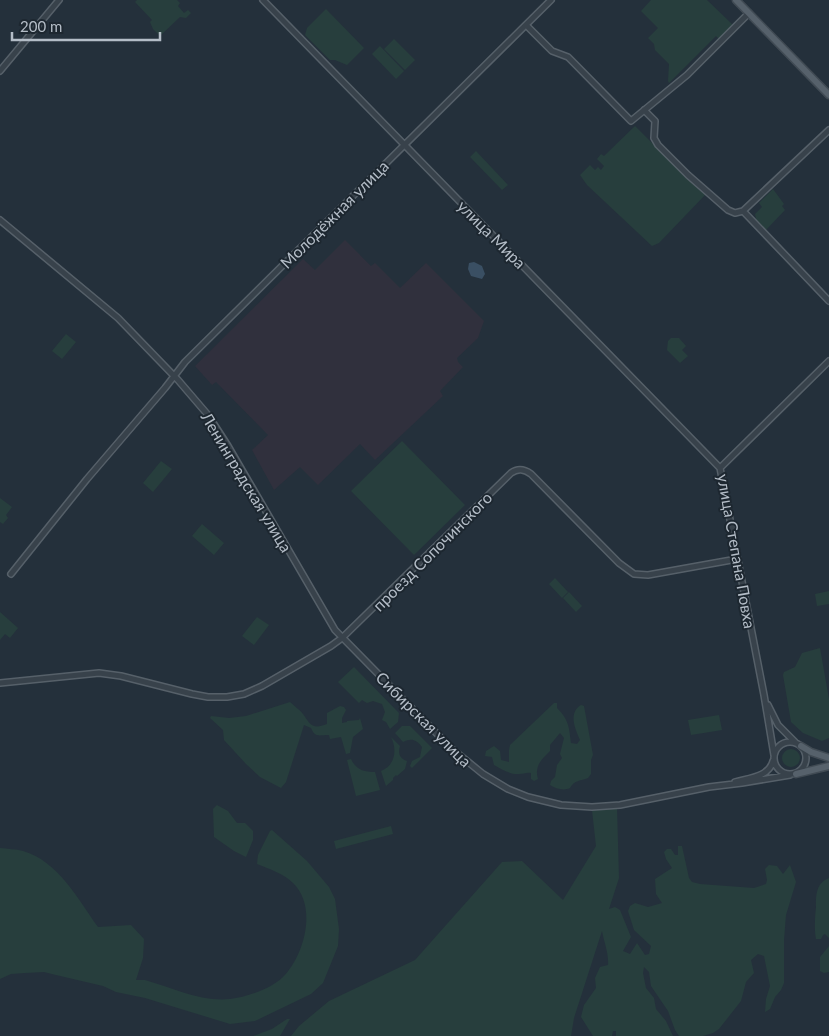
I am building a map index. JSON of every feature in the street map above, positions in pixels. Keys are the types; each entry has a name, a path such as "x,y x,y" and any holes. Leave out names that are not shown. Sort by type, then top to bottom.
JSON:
{"main road":[{"path":"736,0 829,95"},
{"path":"799,744 811,752 829,758"},
{"path":"793,774 829,766"}],"street":[{"path":"0,71 59,0"},
{"name":"улица Мира","path":"263,0 720,468"},
{"name":"Молодёжная улица","path":"11,574 185,362 551,0"},
{"path":"526,25 552,51 568,57 631,121 687,75 749,13"},
{"path":"644,110 656,122 654,138 658,145 694,181 728,210 735,213 743,211 829,130"},
{"path":"743,211 829,301"},
{"name":"Ленинградская улица","path":"0,220 118,318 174,375 204,410 219,431 327,618 342,638"},
{"name":"улица Степана Повха","path":"774,756 720,468 829,361"},
{"name":"проезд Сопочинского","path":"0,683 99,673 121,676 208,697 227,697 244,694 262,686 342,638 516,470 523,470 537,479 619,563 634,574 648,575 737,559"},
{"name":"Сибирская улица","path":"342,638 464,761 513,791 561,805 592,807 620,805 793,774"},
{"name":"улица Степана Повха","path":"764,695 778,725 786,735 799,744"},
{"path":"792,742 799,744 806,752 806,761 803,768 793,774 784,773 778,769 774,756 778,747 784,743 792,742"},
{"name":"Сибирская улица","path":"718,786 763,774 771,768 774,756"}],"shaded area":[{"path":"345,240 371,266 375,263 400,288 426,263 484,321 478,338 457,358 463,367 440,391 443,396 375,460 360,444 318,485 300,467 274,490 252,450 268,435 216,382 212,385 195,366 303,259 315,270"},
{"path":"474,262 482,266 485,274 482,279 471,276 468,269 469,263"}],"green space":[{"path":"137,0 177,0 180,3 178,6 184,13 188,10 191,13 186,18 180,17 160,36 153,29 150,22 152,20 135,2"},
{"path":"651,0 707,0 733,25 719,39 716,36 669,83 669,64 655,50 654,44 648,38 658,28 641,11"},
{"path":"326,9 364,48 347,65 330,60 305,35 307,28"},
{"path":"394,39 415,60 405,70 384,49"},
{"path":"380,46 404,71 396,79 372,54"},
{"path":"635,126 697,188 706,194 659,243 652,246 587,185 580,175 590,165 595,170 598,167 601,170 604,166 597,159 601,154 604,156"},
{"path":"476,151 508,185 502,190 470,157"},
{"path":"773,189 784,204 782,206 785,210 765,231 757,223 755,214 762,207 759,203"},
{"path":"66,334 76,342 62,359 52,351"},
{"path":"671,338 679,338 686,346 682,350 688,356 680,363 667,350 668,341"},
{"path":"402,441 465,505 414,555 351,491"},
{"path":"161,461 172,469 153,492 143,483"},
{"path":"0,498 12,507 6,515 8,518 3,524 0,522"},
{"path":"202,524 224,543 214,555 192,536"},
{"path":"555,578 568,592 562,598 549,584"},
{"path":"829,591 829,604 817,606 815,594"},
{"path":"569,592 582,606 576,612 563,598"},
{"path":"0,612 18,628 10,638 5,634 0,640"},
{"path":"257,617 269,625 254,645 242,636"},
{"path":"820,648 829,699 829,738 822,741 803,733 791,722 783,675 784,672 795,667 802,653"},
{"path":"354,667 399,713 398,722 390,729 386,722 382,720 385,712 382,704 373,701 367,703 362,700 359,703 338,682"},
{"path":"290,702 315,726 327,724 327,713 340,706 344,707 346,710 342,723 359,720 360,718 363,729 353,737 350,753 346,754 341,737 330,739 329,735 318,735 311,728 304,725 286,782 281,788 260,777 246,764 224,740 223,730 210,718 211,716 229,718 246,716"},
{"path":"554,703 557,703 557,708 566,720 571,743 577,744 580,740 574,717 577,708 581,705 584,706 593,755 591,774 588,778 576,782 570,788 565,789 550,785 555,777 557,765 562,758 560,754 564,738 560,733 550,745 550,751 540,763 537,770 538,779 534,781 531,779 531,773 509,773 494,765 492,757 485,756 486,751 494,746 500,751 501,760 509,762 510,745"},
{"path":"719,715 722,730 691,735 688,720"},
{"path":"402,726 410,726 432,748 412,768 410,766 412,761 420,757 422,747 413,740 403,742 395,733"},
{"path":"391,737 400,746 399,753 401,757 407,761 405,769 396,775 386,786 381,771 390,765 394,756"},
{"path":"791,749 797,752 800,758 797,764 791,767 785,764 782,758 785,752"},
{"path":"351,759 355,766 361,770 375,772 380,790 356,796 347,760"},
{"path":"217,805 228,811 237,823 245,823 253,831 253,840 246,857 214,837 213,809"},
{"path":"617,807 619,878 609,909 615,907 620,910 631,937 623,951 630,954 637,943 645,955 649,954 651,946 634,930 628,911 630,906 635,903 648,907 662,903 656,894 655,879 672,868 664,852 667,849 671,849 675,855 678,855 678,846 682,846 689,878 692,882 700,884 754,888 766,884 765,869 769,865 777,866 783,874 790,865 796,882 786,915 784,983 770,1009 765,1012 770,986 764,956 758,954 751,960 754,973 746,982 741,1001 719,1029 703,1036 679,1036 668,1011 651,986 649,972 644,967 643,973 646,988 654,998 656,1009 666,1021 673,1036 616,1036 616,1031 613,1031 612,1036 593,1036 581,1017 584,1005 596,988 595,978 600,967 608,965 602,931 574,1018 571,1036 291,1036 299,1026 329,1001 415,960 502,862 522,861 563,900 596,846 592,810"},
{"path":"391,826 393,834 336,849 334,841"},
{"path":"272,830 307,861 329,887 335,899 339,929 338,946 323,983 311,994 255,1021 230,1024 145,998 116,992 103,986 44,972 11,974 0,979 0,848 23,851 47,863 75,893 98,927 131,925 144,939 143,958 136,980 145,980 187,994 219,999 243,996 258,992 272,985 283,977 297,957 305,931 306,918 305,905 301,893 293,883 280,874 257,864 258,855"},
{"path":"829,878 829,938 825,934 821,939 816,939 817,894 821,883"},
{"path":"829,946 829,972 824,973 820,971 820,957"},
{"path":"290,1019 280,1036 253,1036 272,1029"}]}
